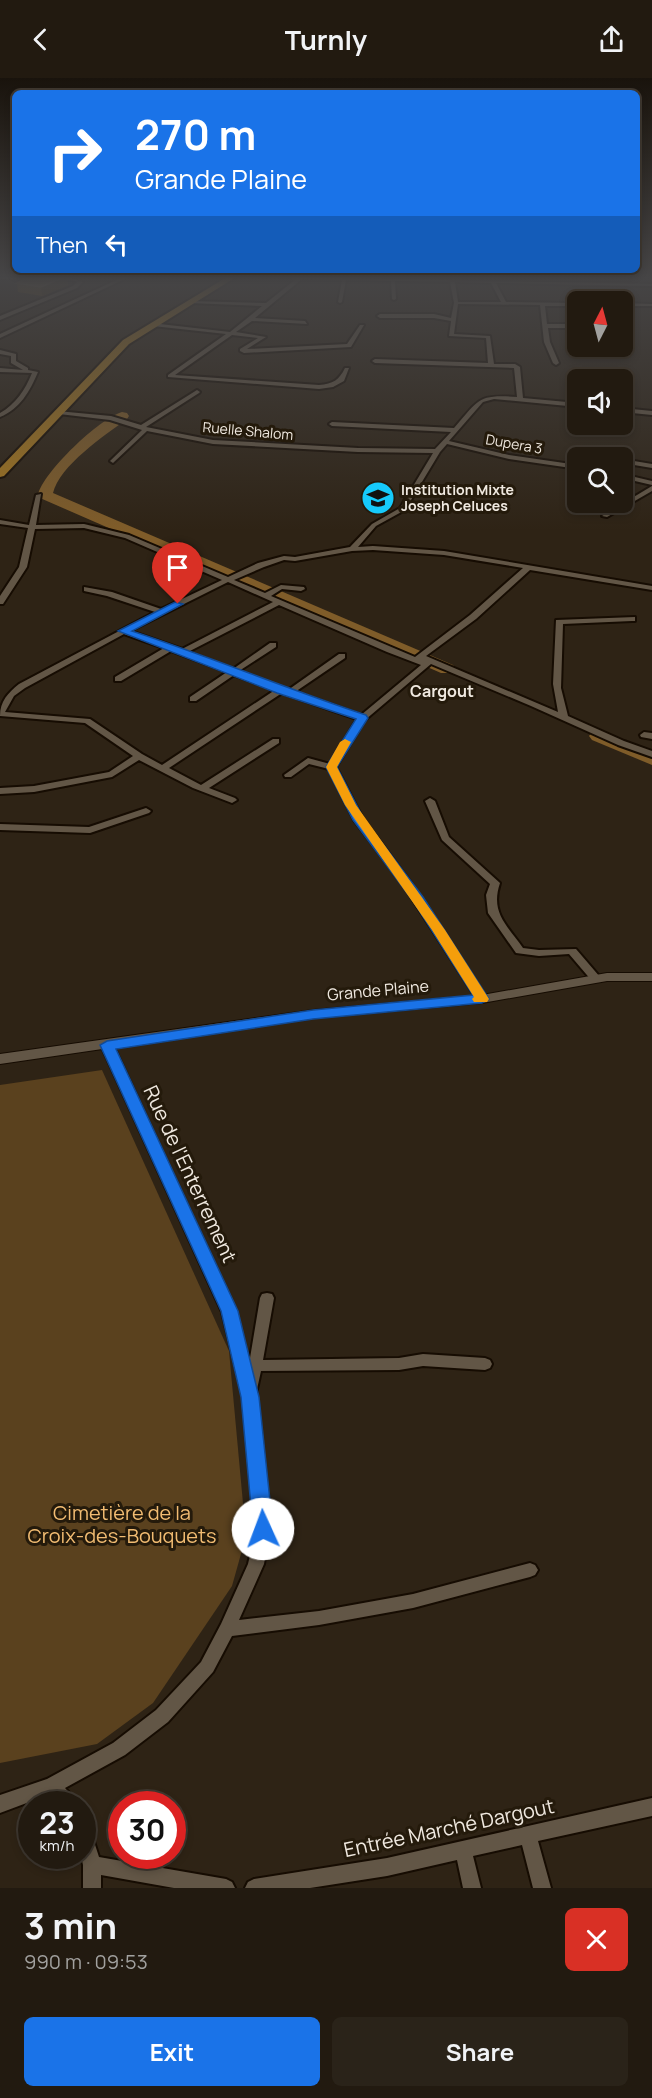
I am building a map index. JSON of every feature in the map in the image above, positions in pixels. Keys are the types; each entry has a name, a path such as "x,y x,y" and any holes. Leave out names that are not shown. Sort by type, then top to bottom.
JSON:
{"main road":[{"path":"0,474 107,361"}],"street":[{"path":"190,361 170,376 319,387 332,386 342,380 347,369"},
{"path":"389,361 517,367 520,399"},
{"path":"0,365 13,362 35,372"},
{"path":"0,370 35,372"},
{"path":"0,415 28,390 35,372"},
{"path":"113,461 144,429 197,392"},
{"path":"352,549 374,525 403,509 437,451 475,407 487,398 567,404"},
{"path":"633,411 652,413"},
{"name":"Ruelle Shalom","path":"59,412 116,420 144,429 213,442 381,451 437,451"},
{"path":"332,424 456,430"},
{"name":"Dupera 3","path":"446,442 509,457 567,465"},
{"path":"633,463 652,466"},
{"path":"633,479 652,485"},
{"path":"605,516 652,485"},
{"path":"0,602 23,567 39,495"},
{"path":"0,522 32,526 84,526 128,536 231,578 279,602 652,754"},
{"path":"232,800 201,788 139,756 87,721 0,714 11,695 22,686 123,631 231,578 284,558 295,559 352,549 373,548 452,554 652,588"},
{"path":"418,658 473,617 528,568"},
{"path":"267,594 281,586 301,589"},
{"path":"87,589 162,612"},
{"path":"184,651 279,602"},
{"path":"309,609 393,648"},
{"path":"564,717 557,687 557,662 561,643 560,622 632,619"},
{"path":"123,631 184,651 284,692 362,718"},
{"path":"193,699 273,645"},
{"path":"118,680 171,647"},
{"path":"163,768 342,656"},
{"path":"332,767 362,718 427,664 418,658"},
{"path":"201,788 276,741"},
{"path":"0,791 34,789 112,774 139,756"},
{"path":"288,775 308,761 332,767 359,820 408,885 482,999"},
{"path":"430,801 445,838 495,883 490,895 493,913 520,951 539,953 572,951 596,979"},
{"path":"0,827 90,830 146,812"},
{"name":"Grande Plaine","path":"0,1059 313,1014 482,999 596,979 652,977"},
{"name":"Rue de l'Enterrement","path":"0,1804 51,1786 119,1749 162,1716 207,1667 256,1564 263,1529 250,1397 229,1311 107,1045"},
{"path":"250,1397 264,1331 267,1298"},
{"path":"255,1366 399,1364 423,1360 485,1364"},
{"path":"227,1629 319,1618 413,1601 530,1570"},
{"path":"51,1786 56,1791"},
{"name":"Entrée Marché Dargout","path":"254,1888 387,1867 652,1808"},
{"path":"528,1835 542,1888"},
{"path":"463,1850 472,1888"},
{"path":"96,1866 226,1888"},
{"path":"92,1869 92,1888"}],"green space":[{"name":"Cimetière de la Croix-des-Bouquets","path":"102,1070 229,1351 246,1536 232,1586 153,1703 97,1744 0,1763 0,1085"}],"waterway":[{"path":"122,416 64,464 47,486 45,495 447,669"},
{"path":"599,736 652,759"}],"slow traffic":[{"path":"345,742 332,767 351,805 359,820 408,885 438,930 482,999 479,999"}],"place":[{"name":"Institution Mixte Joseph Celuces","path":"378,498"}],"district":[{"name":"Cargout","path":"442,691"}],"route":[{"path":"178,604 123,631 184,651 281,690 362,718 332,767 359,820 408,885 482,999 313,1014 107,1045 229,1311 250,1397 262,1499 263,1529"}]}
